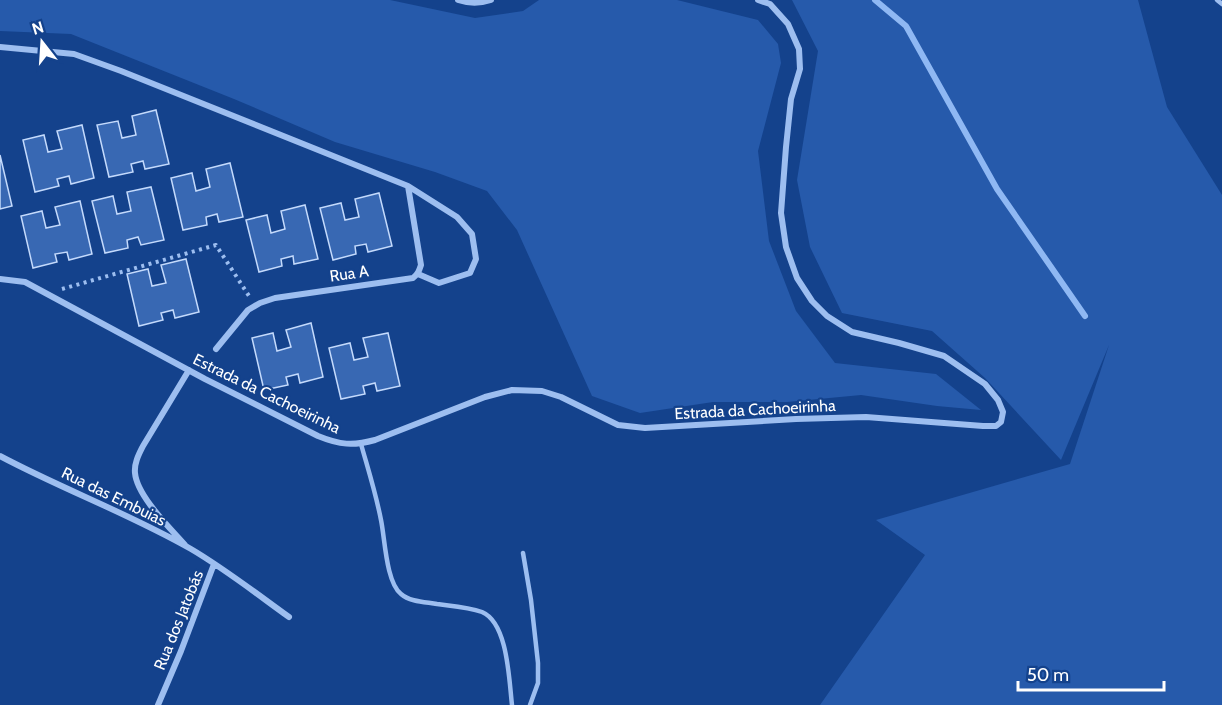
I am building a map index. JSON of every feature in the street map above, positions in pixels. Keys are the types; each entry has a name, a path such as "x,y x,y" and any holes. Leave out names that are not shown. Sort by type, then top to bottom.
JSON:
{"street":[{"path":"458,0 474,4 491,0"},
{"name":"Estrada da Cachoeirinha","path":"0,279 25,282 318,436 346,445 375,440 485,397 512,390 542,391 561,397 618,426 678,427 866,417 996,426 1001,422 1003,412 998,400 985,384 944,356 852,332 827,316 812,301 797,278 786,247 781,213 791,99 800,69 799,49 788,24 770,4 758,0"},
{"path":"0,47 74,54 408,186 458,217 472,234 476,259 470,273 439,283 418,274 421,265 408,186"},
{"name":"Rua A","path":"255,305 275,298 413,278 418,274"},
{"path":"216,349 255,305"},
{"path":"188,548 146,498 138,484 135,472 136,459 189,370"},
{"name":"Rua das Embuias","path":"0,456 188,548 214,564"},
{"name":"Rua dos Jatobás","path":"158,705 214,564 289,617"}],"lane":[{"path":"1217,0 1222,4"},
{"path":"361,444 381,519 390,572 395,586 402,595 411,599 472,609 485,613 495,622 504,647 512,705"},
{"path":"523,553 538,663 538,683 530,705"}],"path":[{"path":"47,293 216,245 255,305"}],"shaded area":[{"path":"0,0 390,0 475,18 523,11 539,0 677,0 758,20 778,44 781,63 758,151 769,241 796,311 835,363 936,374 981,410 861,395 787,402 713,402 640,413 592,396 517,230 487,191 435,172 335,142 71,34 0,31"},
{"path":"792,0 1138,0 1167,107 1222,195 1222,705 820,705 925,555 876,520 1070,464 1109,345 1061,460 985,378 932,331 842,313 810,247 797,180 818,51"}],"building":[{"path":"156,110 169,164 145,169 143,161 131,164 133,172 109,177 97,125 118,121 122,138 136,135 132,116"},
{"path":"82,125 94,178 71,184 69,176 57,179 59,186 35,192 23,140 44,135 48,152 62,149 57,131"},
{"path":"0,155 12,206 0,209"},
{"path":"230,163 243,217 219,222 217,214 206,217 207,225 183,230 171,178 192,173 196,191 210,187 206,169"},
{"path":"151,187 164,240 141,245 138,237 127,240 128,248 105,253 92,201 113,196 117,214 131,211 127,192"},
{"path":"379,193 392,246 368,252 366,244 355,246 356,254 333,260 320,208 341,203 345,220 359,217 355,199"},
{"path":"80,201 92,254 69,260 67,252 55,254 57,262 33,268 21,216 42,211 46,228 60,225 55,207"},
{"path":"305,205 318,259 294,264 293,256 281,259 282,266 259,272 246,220 267,215 271,233 285,229 281,211"},
{"path":"186,259 199,312 175,318 173,310 161,313 163,320 139,326 127,274 148,269 152,286 166,283 161,265"},
{"path":"311,323 323,377 300,383 298,374 286,377 288,385 264,390 252,338 273,333 277,351 291,347 286,330"},
{"path":"388,333 400,386 377,391 375,383 363,386 365,394 341,399 329,348 350,343 354,360 368,357 363,338"}],"waterway":[{"path":"875,0 906,26 997,189 1085,316"}]}
